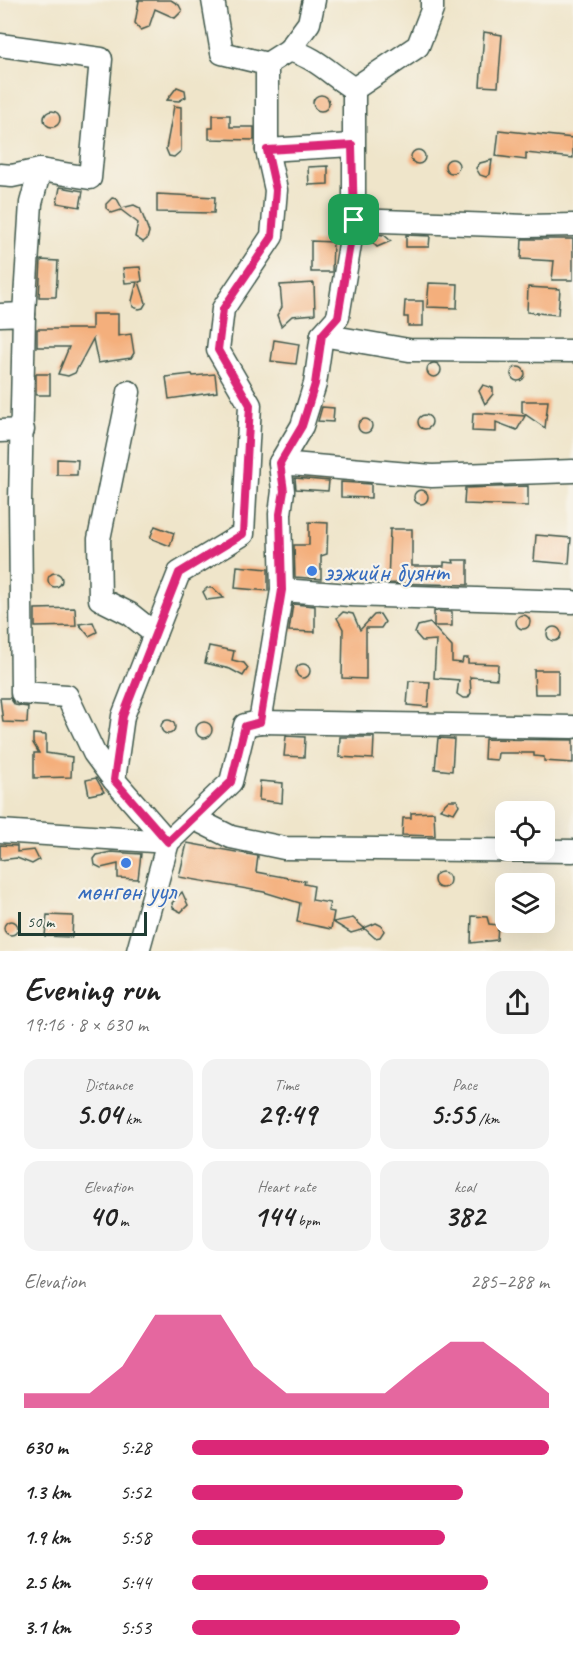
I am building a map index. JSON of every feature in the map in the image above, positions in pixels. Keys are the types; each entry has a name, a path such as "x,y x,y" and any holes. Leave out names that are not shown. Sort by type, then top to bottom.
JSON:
{"street":[{"path":"213,0 222,53 267,64 289,50 309,23 314,0"},
{"path":"354,89 418,46 432,10 432,0"},
{"path":"0,45 101,58 90,178 40,170 12,176 0,175"},
{"path":"289,50 309,55 332,75 354,89"},
{"path":"114,780 123,716 179,573 243,534 250,405 218,350 223,309 272,237 276,190 267,150 267,64"},
{"path":"260,722 282,590 280,514 284,491 280,463 302,426 315,384 322,335 338,317 354,220 352,145 354,89"},
{"path":"267,150 352,145"},
{"path":"40,170 31,203 24,314 23,430 10,564 11,692 67,696 94,753 114,780 168,842"},
{"path":"354,220 526,226 573,225"},
{"path":"0,315 24,314"},
{"path":"322,335 409,350 573,351"},
{"path":"129,392 99,539 100,599 130,614 155,634"},
{"path":"0,430 23,430"},
{"path":"280,463 432,476 573,471"},
{"path":"282,590 350,595 573,602"},
{"path":"138,951 168,842 231,782 245,726 260,722 573,727"},
{"path":"193,818 231,837 284,848 573,851"},
{"path":"0,831 168,842"}],"building":[{"path":"137,0 171,0 179,5 182,11 175,18 155,9 149,27 141,30 135,23 139,1"},
{"path":"484,32 502,35 498,87 480,86"},
{"path":"177,87 185,90 186,97 179,101 167,100"},
{"path":"321,95 329,103 321,111 313,103"},
{"path":"174,106 181,107 181,151 174,157 169,156 166,149"},
{"path":"52,111 60,119 52,127 44,119"},
{"path":"213,115 230,115 230,127 254,127 254,140 209,139 209,128 213,128"},
{"path":"499,130 573,138 573,158 526,153 526,160 496,156"},
{"path":"418,150 423,152 425,157 423,162 418,164 413,162 411,157 413,152"},
{"path":"449,159 455,159 459,166 455,173 449,173 445,169 445,163"},
{"path":"492,160 490,174 486,177 480,175 476,168 480,163"},
{"path":"328,166 328,184 309,185 308,167"},
{"path":"60,187 83,191 80,207 57,203"},
{"path":"157,194 215,197 214,213 157,212"},
{"path":"112,198 117,199 122,208 134,205 140,208 149,232 147,239 143,242 135,237 138,223 121,210 112,213 106,208 106,204"},
{"path":"375,234 384,235 391,241 377,247 372,242"},
{"path":"406,235 430,236 429,247 406,247"},
{"path":"522,239 573,239 573,280 552,280 554,261 521,259"},
{"path":"311,241 333,242 332,272 311,272"},
{"path":"41,260 58,261 56,297 39,297"},
{"path":"140,267 142,281 139,282 146,303 143,308 139,309 133,307 132,301 137,282 125,283 123,268"},
{"path":"314,283 315,314 292,316 281,326 277,315 282,307 280,285"},
{"path":"429,283 458,284 457,308 427,307"},
{"path":"528,287 560,289 558,315 527,312"},
{"path":"405,301 423,301 423,326 408,326 408,317 404,317"},
{"path":"92,314 118,314 118,336 131,334 134,353 131,358 98,363 93,339 75,373 68,376 58,374 69,347 37,347 37,329 92,329"},
{"path":"274,340 299,344 296,364 271,361"},
{"path":"434,363 439,365 441,370 439,375 434,377 429,375 427,370 429,365"},
{"path":"518,367 523,369 525,374 523,379 518,381 513,379 511,374 513,369"},
{"path":"36,374 50,374 50,395 36,395"},
{"path":"192,374 193,376 215,374 217,392 169,399 166,377"},
{"path":"483,385 493,388 493,394 485,404 479,391"},
{"path":"522,401 548,401 545,428 522,412"},
{"path":"322,407 334,408 333,422 318,421"},
{"path":"473,413 525,416 517,430 496,422 496,432 472,431"},
{"path":"422,415 428,415 432,422 428,429 422,429 418,425 418,419"},
{"path":"365,419 370,421 372,426 370,431 365,433 360,431 358,426 360,421"},
{"path":"57,459 78,460 77,475 57,475"},
{"path":"295,478 329,481 328,491 296,489"},
{"path":"341,482 371,484 371,498 341,497"},
{"path":"528,486 528,506 464,504 465,488"},
{"path":"421,490 426,492 428,497 426,502 421,504 416,502 414,497 416,492"},
{"path":"309,522 328,523 327,554 321,556 321,579 295,577 294,545 309,545"},
{"path":"155,526 174,533 170,546 150,538"},
{"path":"390,529 412,529 412,566 444,566 444,562 454,563 453,560 468,560 468,585 388,583"},
{"path":"536,535 571,538 569,564 534,561"},
{"path":"237,566 268,569 268,591 235,588"},
{"path":"55,573 60,575 62,580 60,585 55,587 50,585 48,580 50,575"},
{"path":"207,588 213,588 224,598 207,600 203,592"},
{"path":"293,604 315,606 315,632 289,631"},
{"path":"75,608 76,626 35,627 35,609"},
{"path":"434,611 452,612 452,626 434,626"},
{"path":"343,612 353,614 360,630 374,615 380,614 385,622 381,628 366,628 366,679 342,678 343,629 337,618"},
{"path":"523,615 528,617 530,622 528,627 523,629 518,627 516,622 518,617"},
{"path":"93,622 97,632 89,636 79,624"},
{"path":"430,623 452,647 452,662 462,663 463,658 468,658 468,663 498,664 497,679 470,677 471,693 468,698 463,698 457,694 459,680 434,678 436,640 422,641 415,633 418,626"},
{"path":"554,627 559,629 561,634 559,639 554,641 549,639 547,634 549,629"},
{"path":"209,646 234,651 232,660 244,663 248,668 243,676 230,669 205,663"},
{"path":"303,664 308,666 310,671 308,676 303,678 298,676 296,671 298,666"},
{"path":"534,670 558,670 558,694 535,694"},
{"path":"409,681 430,682 428,707 407,705"},
{"path":"0,698 10,698 15,705 28,707 27,723 3,722"},
{"path":"168,720 173,722 175,727 173,732 168,734 163,732 161,727 163,722"},
{"path":"204,722 210,724 212,730 210,736 204,738 198,736 196,730 198,724"},
{"path":"33,734 46,735 46,753 72,757 71,777 34,778 34,753 39,753 33,743"},
{"path":"286,736 305,737 304,757 284,756"},
{"path":"340,737 374,737 373,759 339,757"},
{"path":"438,738 454,739 452,771 435,769"},
{"path":"485,739 573,740 573,763 544,761 544,757 534,756 534,753 498,753 497,760 484,759"},
{"path":"96,778 104,792 89,795 86,780"},
{"path":"260,781 283,783 282,803 259,800"},
{"path":"449,800 457,800 459,805 454,813 440,809"},
{"path":"434,812 435,836 402,835 403,818 411,818 411,813"},
{"path":"187,843 258,856 256,872 305,881 304,884 314,886 312,900 330,903 328,911 334,912 331,929 297,922 300,903 264,892 179,877"},
{"path":"0,845 17,846 17,852 34,850 39,860 32,864 17,858 0,860"},
{"path":"111,852 141,854 138,879 118,878 118,864 101,868 95,865 94,859 97,855"},
{"path":"439,872 445,872 450,880 448,886 439,888 434,883 434,877"},
{"path":"182,892 188,905 181,912 173,908 172,903"},
{"path":"47,915 73,916 72,937 45,936"},
{"path":"472,916 487,917 489,924 495,925 497,940 471,943"},
{"path":"353,918 365,929 351,933 333,922"},
{"path":"11,921 16,923 18,928 16,933 11,935 6,933 4,928 6,923"},
{"path":"376,923 382,926 384,931 380,937 375,938 364,928"}],"place":[{"name":"ээжийн буянт","path":"312,571"},
{"name":"мөнгөн уул","path":"126,863"}],"route":[{"path":"352,145 354,220 338,317 322,335 315,384 302,426 280,463 284,491 280,514 282,590 260,722 245,726 231,782 168,842 114,780 123,716 179,573 243,534 248,478 250,405 218,350 223,309 272,237 276,190 267,150 352,145"}]}
